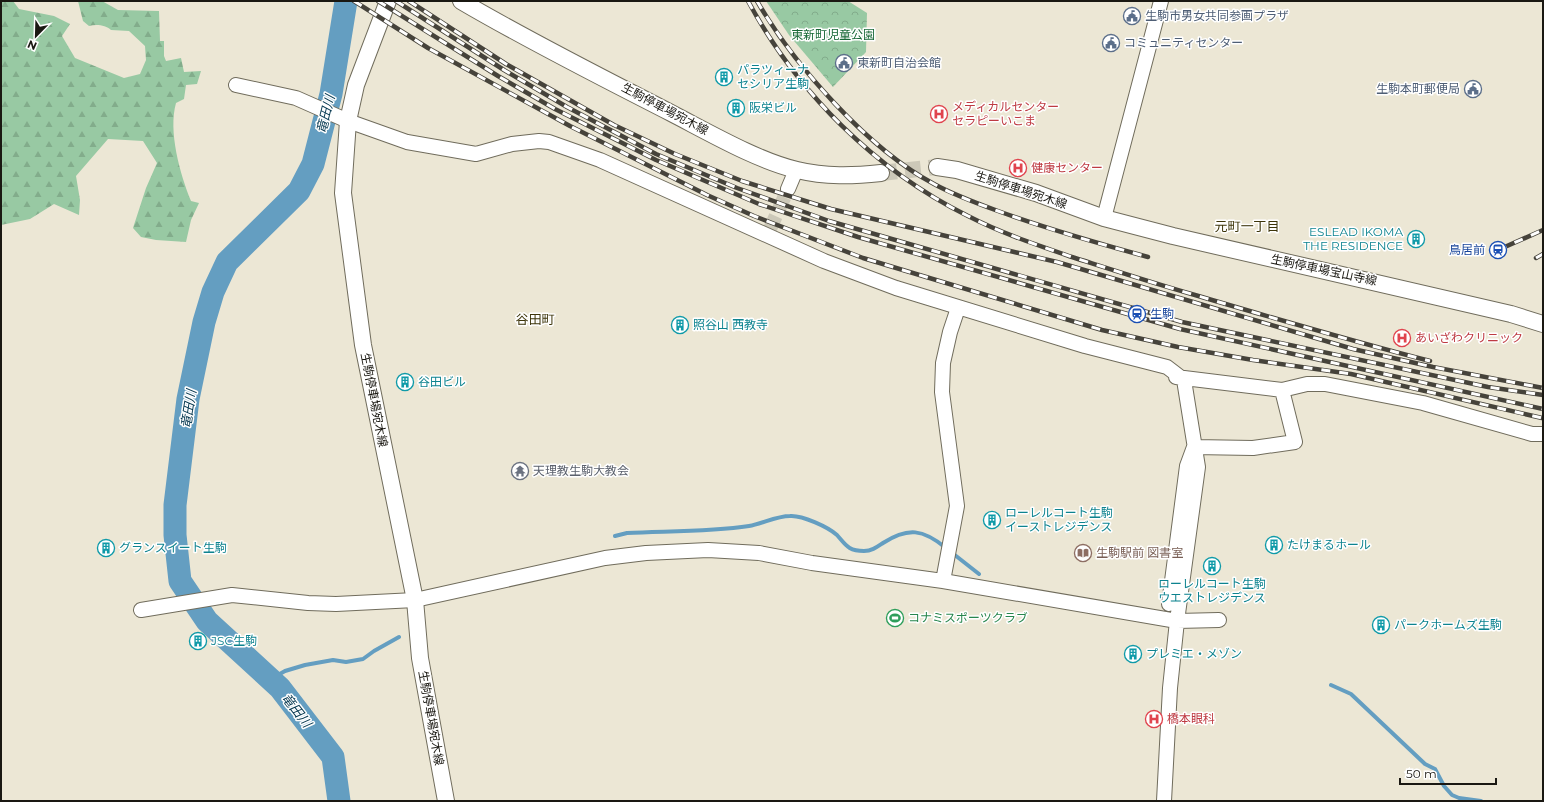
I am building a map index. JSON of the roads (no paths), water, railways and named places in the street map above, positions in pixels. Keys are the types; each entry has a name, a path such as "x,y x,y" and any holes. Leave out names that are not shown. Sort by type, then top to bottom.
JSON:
{"main road":[{"name":"生駒停車場宛木線","path":"388,1 342,118 343,193 363,345 415,600 420,658 446,801"},
{"name":"生駒停車場宛木線","path":"461,1 520,35 725,141 768,160 796,170 822,175 849,177 881,173"},
{"name":"生駒停車場宛木線","path":"937,167 957,170 1036,193 1104,218"},
{"name":"生駒停車場宝山寺線","path":"1104,218 1173,236 1511,314 1543,324"}],"street":[{"path":"1104,218 1161,1"},
{"path":"236,85 296,98 342,118 407,142 476,154 512,144 539,141 549,142 600,160 769,232 824,261 896,288 1085,346 1167,367 1184,380 1282,390 1308,384 1325,384 1422,403 1532,434 1543,434"},
{"path":"788,189 796,170"},
{"path":"943,581 957,506 942,392 942,363 958,308"},
{"path":"1164,801 1170,688 1177,621 1198,467 1184,380"},
{"path":"1194,448 1253,448 1295,442 1282,390"},
{"path":"141,610 204,598 232,595 308,603 336,604 415,600 605,558 646,553 708,550 759,553 943,581 1177,621 1219,620"}],"waterway":[{"name":"竜田川","path":"339,801 333,757 280,688 207,621 180,581 175,535 175,505 188,399 204,322 213,292 227,262 299,191 313,164 331,94 346,1"},
{"path":"615,536 627,533 734,528 754,525 780,517 795,516 808,519 821,525 837,535 848,547 854,550 870,550 900,534 915,532 930,537 946,548"},
{"path":"951,552 979,574"},
{"path":"271,679 285,671 305,665 333,660 346,662 363,659 399,637"},
{"path":"1331,685 1351,694 1425,764 1435,769 1444,786 1452,795 1459,798 1481,801"}],"tunnel":[{"path":"881,173 937,167"},
{"path":"770,229 788,189"}],"railway":[{"path":"354,1 428,48 570,126 707,195 754,216 863,258 1102,330 1178,347 1253,360 1351,374 1542,418"},
{"path":"378,1 498,76 555,109 656,160 759,204 858,237 1180,329 1543,409"},
{"path":"396,1 504,70 567,107 656,154 737,188 829,221 1182,322 1488,387 1543,395"},
{"path":"409,1 506,64 614,125 675,154 742,181 831,209 1057,262 1353,349 1433,367 1543,388"},
{"path":"748,1 790,67 815,97 842,125 870,152 901,176 968,216 993,228 1072,257 1312,329 1430,361"},
{"path":"757,1 791,52 812,78 859,128 909,169 934,184 965,199 1016,218 1148,257"},
{"path":"1498,250 1543,230"},
{"path":"1536,258 1543,254"}],"place":[{"name":"生駒市男女共同参画プラザ","path":"1132,16"},
{"name":"コミュニティセンター","path":"1111,43"},
{"name":"東新町自治会館","path":"844,63"},
{"name":"パラツィーナ セシリア生駒","path":"724,77"},
{"name":"生駒本町郵便局","path":"1473,89"},
{"name":"阪栄ビル","path":"736,108"},
{"name":"メディカルセンター セラピーいこま","path":"939,114"},
{"name":"健康センター","path":"1018,168"},
{"name":"ESLEAD IKOMA THE RESIDENCE","path":"1416,239"},
{"name":"鳥居前","path":"1498,250"},
{"name":"生駒","path":"1137,314"},
{"name":"照谷山 西教寺","path":"680,325"},
{"name":"あいざわクリニック","path":"1402,338"},
{"name":"谷田ビル","path":"405,382"},
{"name":"天理教生駒大教会","path":"520,471"},
{"name":"ローレルコート生駒 イーストレジデンス","path":"992,520"},
{"name":"たけまるホール","path":"1274,545"},
{"name":"グランスイート生駒","path":"106,548"},
{"name":"生駒駅前 図書室","path":"1083,553"},
{"name":"ローレルコート生駒 ウエストレジデンス","path":"1212,566"},
{"name":"コナミスポーツクラブ","path":"895,618"},
{"name":"パークホームズ生駒","path":"1381,625"},
{"name":"JSC生駒","path":"198,641"},
{"name":"プレミエ・メゾン","path":"1133,654"},
{"name":"橋本眼科","path":"1154,719"}],"district":[{"name":"元町一丁目","path":"1247,226"},
{"name":"谷田町","path":"535,319"}],"park label":[{"name":"東新町児童公園","path":"833,35"}]}
